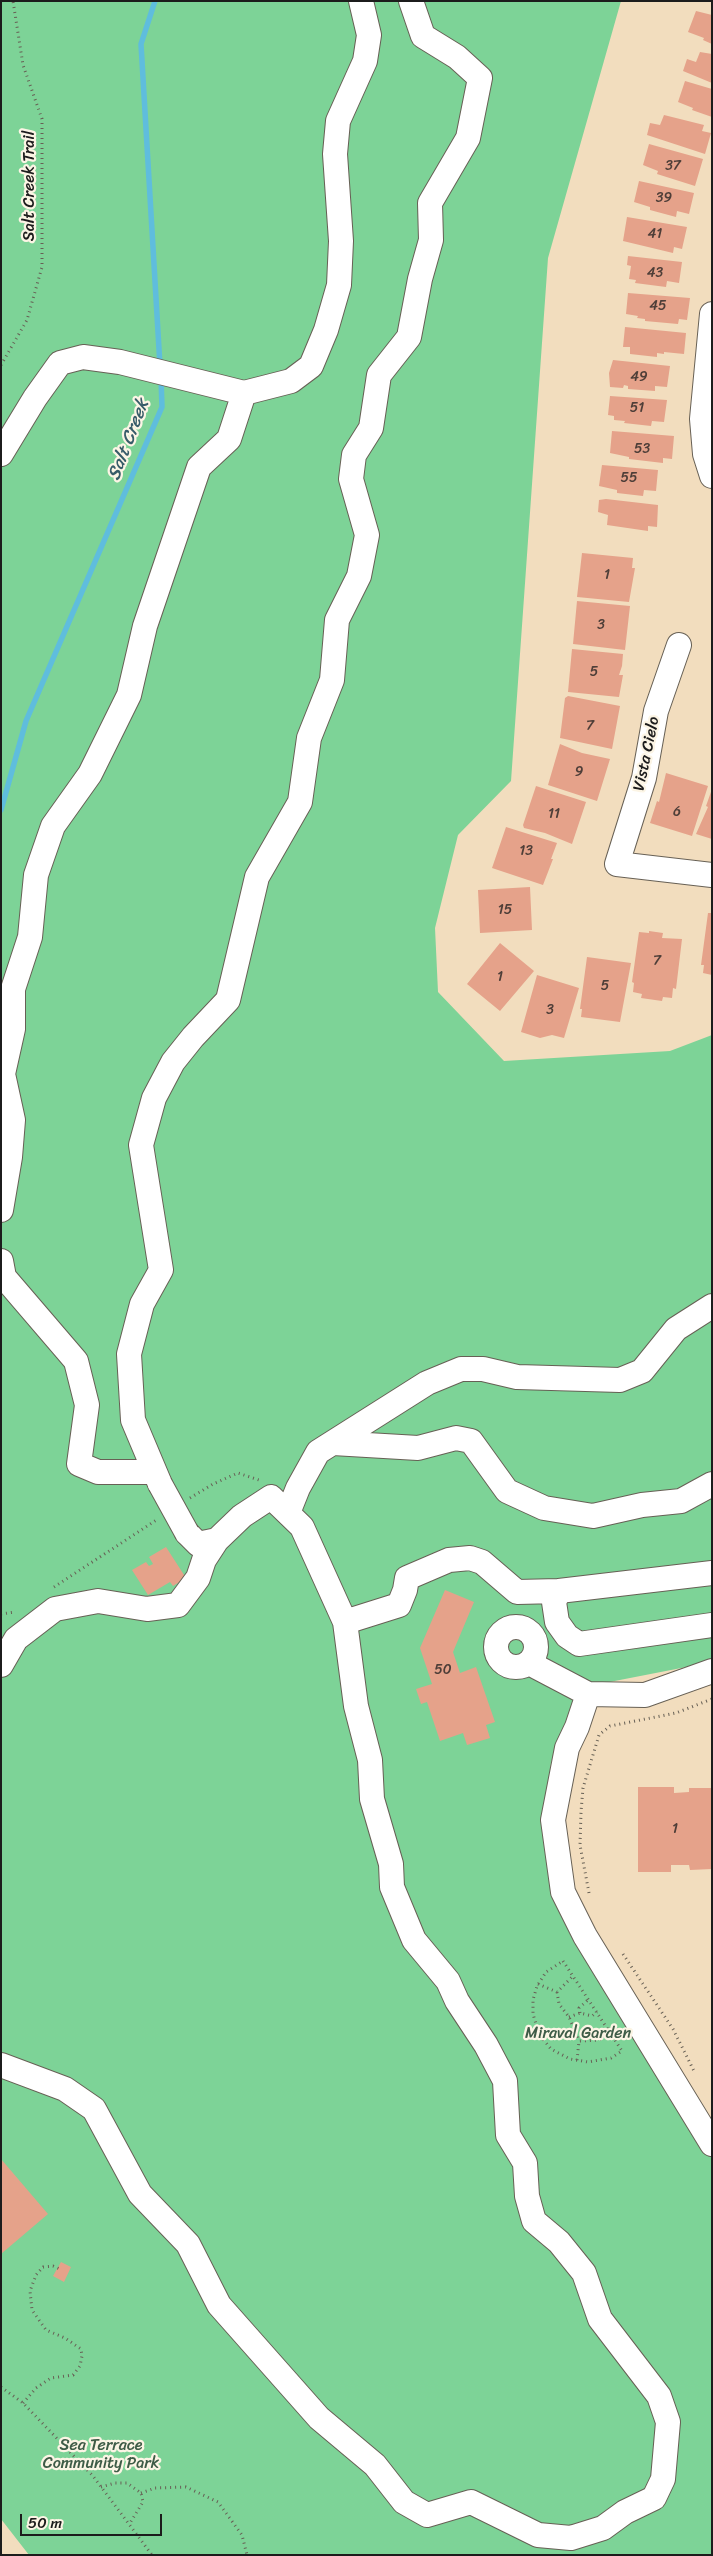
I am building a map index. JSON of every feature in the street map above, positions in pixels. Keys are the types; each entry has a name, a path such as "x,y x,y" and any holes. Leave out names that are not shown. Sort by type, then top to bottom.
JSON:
{"street":[{"path":"1,454 35,398 60,363 83,357 120,362 244,393 291,381 311,366 326,330 339,285 341,241 335,154 338,121 366,61 369,35 361,1"},
{"path":"217,1540 198,1544 187,1533 157,1478 133,1420 129,1354 142,1304 161,1270 141,1146 154,1098 173,1062 193,1037 228,1000 244,938 256,877 300,802 309,738 332,680 337,620 359,576 366,535 351,479 354,455 371,428 380,375 409,337 420,279 431,240 430,203 468,138 480,78 457,56 424,36 411,1"},
{"path":"712,314 702,419 705,454 712,476"},
{"path":"1,1210 10,1157 13,1120 3,1074 13,1029 14,989 30,937 36,875 53,826 90,774 129,695 145,626 199,467 230,439 244,393"},
{"name":"Vista Cielo","path":"679,646 656,711 644,778 617,864 712,875"},
{"path":"1,1261 4,1277 76,1360 87,1405 79,1464 98,1472 157,1478"},
{"path":"1,1665 16,1639 55,1610 98,1601 146,1609 178,1605 198,1578 204,1560 217,1540 242,1516 279,1505 298,1488 318,1452 427,1383 461,1369 483,1369 516,1377 620,1380 642,1371 676,1329 712,1306"},
{"path":"333,1443 418,1448 456,1438 472,1441 508,1491 544,1508 593,1516 642,1505 681,1501 712,1484"},
{"path":"1,2065 65,2089 94,2109 140,2194 188,2244 219,2305 319,2418 375,2465 404,2502 427,2515 471,2502 538,2535 571,2538 603,2528 625,2512 654,2498 663,2479 668,2422 658,2396 600,2319 584,2273 559,2242 534,2221 527,2196 525,2163 508,2135 505,2081 486,2045 457,2001 448,1981 414,1940 392,1886 391,1864 372,1799 370,1760 356,1706 344,1622 302,1527 279,1505"},
{"path":"344,1622 399,1605 406,1590 406,1578 449,1560 470,1558 482,1562 517,1592 560,1591 712,1573"},
{"path":"560,1591 554,1602 557,1622 567,1636 579,1644 712,1625"},
{"path":"532,1634 557,1622"},
{"path":"519,1626 532,1634 537,1649 529,1663 522,1666 506,1664 497,1652 496,1644 498,1637 511,1627 519,1626"},
{"path":"529,1663 588,1694 644,1695 712,1671"},
{"path":"588,1694 577,1727 567,1748 553,1820 563,1892 585,1936 712,2144"}],"path":[{"name":"Salt Creek Trail","path":"1,365 27,320 42,267 42,118 22,65 13,1"},
{"path":"189,1499 213,1484 238,1474 264,1482 279,1505"},
{"path":"48,1591 164,1514"},
{"path":"1,1614 16,1612"},
{"path":"591,1898 580,1845 581,1812 583,1788 599,1735 610,1726 676,1713 712,1699"},
{"path":"622,1952 673,2028 700,2081"},
{"path":"563,1961 622,2051 611,2058 588,2062 577,2060 551,2049 539,2034 533,2014 533,2000 538,1984 546,1972 563,1961"},
{"path":"557,1992 573,1976"},
{"path":"538,1984 557,1992"},
{"path":"557,1992 559,2004 569,2018 579,2042 577,2060"},
{"path":"580,2013 579,2008 589,1999"},
{"path":"569,2018 580,2013 592,2016 597,2012"},
{"path":"579,2042 599,2040 611,2033"},
{"path":"22,2403 36,2388 51,2378 73,2375 82,2356 81,2349 66,2338 46,2330 32,2310 30,2291 36,2275 44,2267 53,2266 62,2270"},
{"path":"1,2387 22,2403 102,2487 152,2555"},
{"path":"102,2487 115,2483 127,2483 141,2493 143,2502 130,2524"},
{"path":"141,2493 155,2488 186,2487 218,2502 242,2535 247,2555"}],"green space":[{"path":"1,1 621,1 548,258 511,781 458,835 435,928 438,992 504,1061 670,1051 712,1035 712,1662 589,1686 551,1762 544,1837 712,2148 712,2555 29,2555 1,2519"}],"building":[{"path":"696,11 712,15 712,44 703,40 704,38 688,32"},
{"path":"700,52 712,54 712,83 683,71 687,59 696,62"},
{"path":"685,81 712,89 712,117 692,110 693,108 678,102"},
{"path":"664,115 704,125 702,131 711,133 705,154 647,135 650,123 660,125"},
{"path":"649,144 703,159 695,186 657,174 658,171 643,165"},
{"path":"639,181 694,193 689,214 677,211 676,217 650,210 650,207 634,202"},
{"path":"627,217 687,227 682,249 674,247 673,253 623,241"},
{"path":"628,256 682,262 679,283 667,281 666,287 635,283 636,280 629,279 631,266 627,265"},
{"path":"628,293 690,298 687,320 679,319 678,324 645,321 645,319 637,318 638,316 626,314"},
{"path":"625,327 686,333 684,354 664,352 664,354 657,353 657,357 630,354 630,347 623,347"},
{"path":"613,360 670,366 667,387 655,386 655,391 628,389 628,386 624,385 623,388 610,387 609,373"},
{"path":"610,396 667,400 664,422 652,421 651,426 614,420 614,416 608,415"},
{"path":"612,431 674,436 672,459 663,458 663,463 629,459 629,457 610,453"},
{"path":"602,465 658,470 656,491 644,490 643,496 617,493 617,490 599,486"},
{"path":"606,499 658,505 657,527 648,526 648,531 607,525 608,515 598,512 599,500"},
{"path":"582,553 633,558 632,568 635,568 629,602 577,597"},
{"path":"577,601 630,606 625,650 573,644"},
{"path":"572,649 623,654 619,675 623,675 619,697 568,692"},
{"path":"568,696 620,706 612,749 560,738 565,698"},
{"path":"560,744 582,753 610,759 597,801 548,785"},
{"path":"666,773 708,786 692,836 650,823 657,801 659,802"},
{"path":"536,786 586,802 572,844 545,833 524,828 523,825"},
{"path":"712,789 712,839 696,834 708,807 706,806"},
{"path":"506,827 557,843 543,885 492,868"},
{"path":"530,887 532,930 480,933 478,890"},
{"path":"708,913 712,913 712,975 703,973 704,965 701,965"},
{"path":"649,931 663,933 662,938 682,939 676,989 673,988 672,998 663,997 662,1001 641,998 642,994 633,992 634,983 632,982 639,932 649,933"},
{"path":"500,943 534,971 500,1011 467,984"},
{"path":"587,957 631,963 620,1022 581,1017 582,1009 580,1009"},
{"path":"537,975 579,988 564,1038 552,1035 540,1038 521,1032"},
{"path":"166,1547 186,1578 173,1586 170,1582 148,1595 132,1570 146,1562 149,1566 153,1564 149,1557"},
{"path":"445,1590 474,1602 453,1652 460,1673 476,1667 495,1722 486,1725 490,1738 467,1745 463,1733 440,1741 427,1702 421,1704 416,1689 432,1684 420,1648"},
{"path":"638,1787 674,1787 674,1793 689,1792 689,1788 712,1788 712,1869 690,1870 689,1865 671,1865 671,1872 638,1872"},
{"path":"1,2159 48,2214 1,2254"},
{"path":"61,2262 71,2267 64,2282 53,2276"}],"waterway":[{"name":"Salt Creek","path":"155,1 141,44 160,366"},
{"name":"Salt Creek","path":"1,810 26,721 162,407 161,378"}],"park label":[{"name":"Miraval Garden","path":"578,2034"},
{"name":"Sea Terrace Community Park","path":"101,2455"}]}
